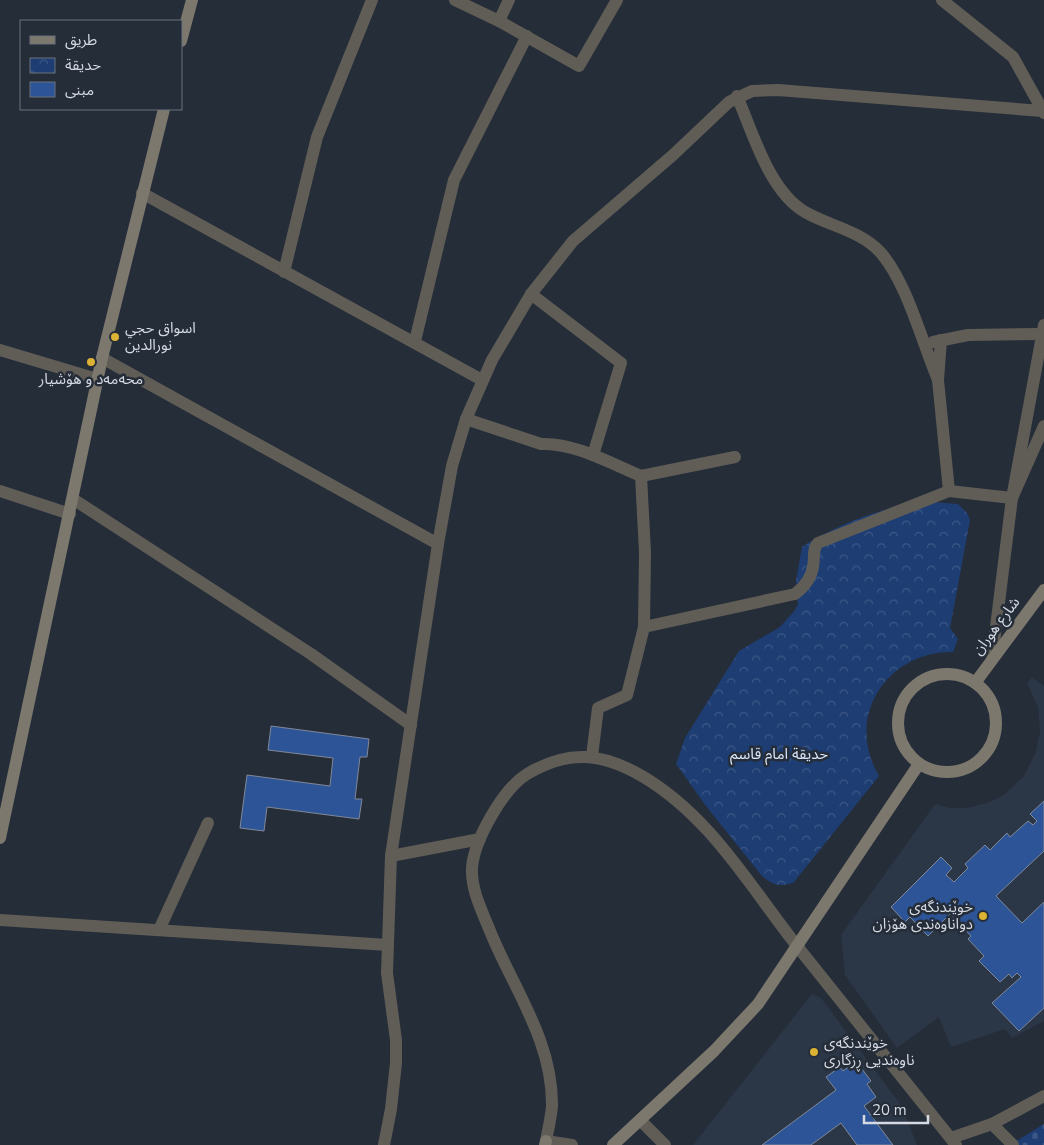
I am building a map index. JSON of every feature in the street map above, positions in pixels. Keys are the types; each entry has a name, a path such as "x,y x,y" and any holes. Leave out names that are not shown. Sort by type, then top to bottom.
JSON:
{"street":[{"path":"182,36 192,0"},
{"path":"284,272 317,137 372,0"},
{"path":"455,0 499,21 579,66 617,0"},
{"path":"499,21 509,0"},
{"path":"942,0 1013,57 1043,112"},
{"path":"415,342 454,180 527,36"},
{"path":"384,1145 395,1084 396,1047 387,973 391,856 438,544 452,466 466,419 482,380 531,294 558,258 588,227 673,155 737,96 752,91 778,90 1043,112"},
{"path":"737,96 773,178 783,194 804,212 867,240 882,253 905,295 938,380"},
{"path":"0,838 97,379 164,110"},
{"path":"142,193 482,380"},
{"path":"531,294 621,363 593,455"},
{"path":"923,344 968,335 1043,329 1012,498 992,659"},
{"path":"941,340 938,380 949,491"},
{"path":"0,350 97,379"},
{"path":"102,358 438,544"},
{"path":"466,419 541,444 551,443 593,455 641,476 735,457"},
{"path":"1012,498 1044,426"},
{"path":"592,756 598,708 627,694 644,627 645,552 641,476"},
{"path":"0,491 70,514"},
{"path":"644,627 711,614 795,594 806,585 813,569 815,547 818,543 949,491 1012,498"},
{"path":"73,499 311,654 411,725"},
{"name":"شارع هوران","path":"975,683 1044,590"},
{"path":"952,674 975,683 987,694 994,709 995,734 989,749 978,761 957,771 941,772 919,764 908,753 899,731 900,708 908,694 920,682 936,676 952,674"},
{"path":"572,1145 546,1143 552,1107 546,1058 529,1012 497,948 476,894 472,865 480,839 501,802 520,778 544,766 592,756 608,759 628,768 655,784 690,810 739,866 797,946 954,1142 968,1139 1044,1096"},
{"path":"613,1145 737,1028 758,1004 919,764"},
{"path":"159,930 208,823"},
{"path":"391,856 480,839"},
{"path":"0,920 388,945"},
{"path":"640,1120 665,1145"},
{"path":"992,1124 1013,1145"}],"shaded area":[{"path":"1032,677 1044,686 1044,1021 1012,1038 1005,1029 951,1047 939,1017 897,1048 845,975 841,935 935,804 950,808 967,808 987,803 1004,795 1024,776 1036,752 1040,732 1038,707 1027,683"},
{"name":"خوێندنگەی ناوەندیی ڕزگاری","path":"812,994 821,998 901,1105 917,1145 693,1145"}],"green space":[{"name":"حديقة امام قاسم","path":"919,501 958,504 967,513 970,520 950,628 958,639 953,652 929,655 909,663 891,675 878,692 870,711 867,732 869,754 879,776 794,882 781,885 770,882 762,876 706,806 676,764 685,738 739,651 780,627 795,610 798,604 796,581 802,547 829,531 858,519"},
{"path":"1044,1124 1044,1145 1010,1145"}],"building":[{"path":"271,726 369,739 367,757 360,757 355,799 362,799 359,819 267,807 264,831 240,828 247,775 330,786 333,758 268,750"},
{"name":"خوێندنگەی دواناوەندی هۆزان","path":"1044,801 1044,851 996,896 1022,923 1044,902 1044,1008 1019,1031 992,1003 1021,977 1017,973 1012,978 1009,974 1000,982 979,961 984,956 968,939 971,936 950,914 928,936 910,917 905,922 891,907 941,857 952,868 946,875 954,882 968,868 965,864 985,845 990,850 1007,833 1010,837 1028,821 1033,825 1037,821 1030,814"},
{"path":"856,1061 871,1081 867,1084 876,1097 864,1106 893,1145 857,1145 841,1123 811,1145 762,1145 836,1090 826,1077 840,1067 843,1071"}],"place":[{"name":"اسواق حجي نورالدين","path":"115,337"},
{"name":"محەمەد و هۆشیار","path":"91,362"},
{"name":"خوێندنگەی دواناوەندی هۆزان","path":"983,916"},
{"name":"خوێندنگەی ناوەندیی ڕزگاری","path":"814,1052"}]}
